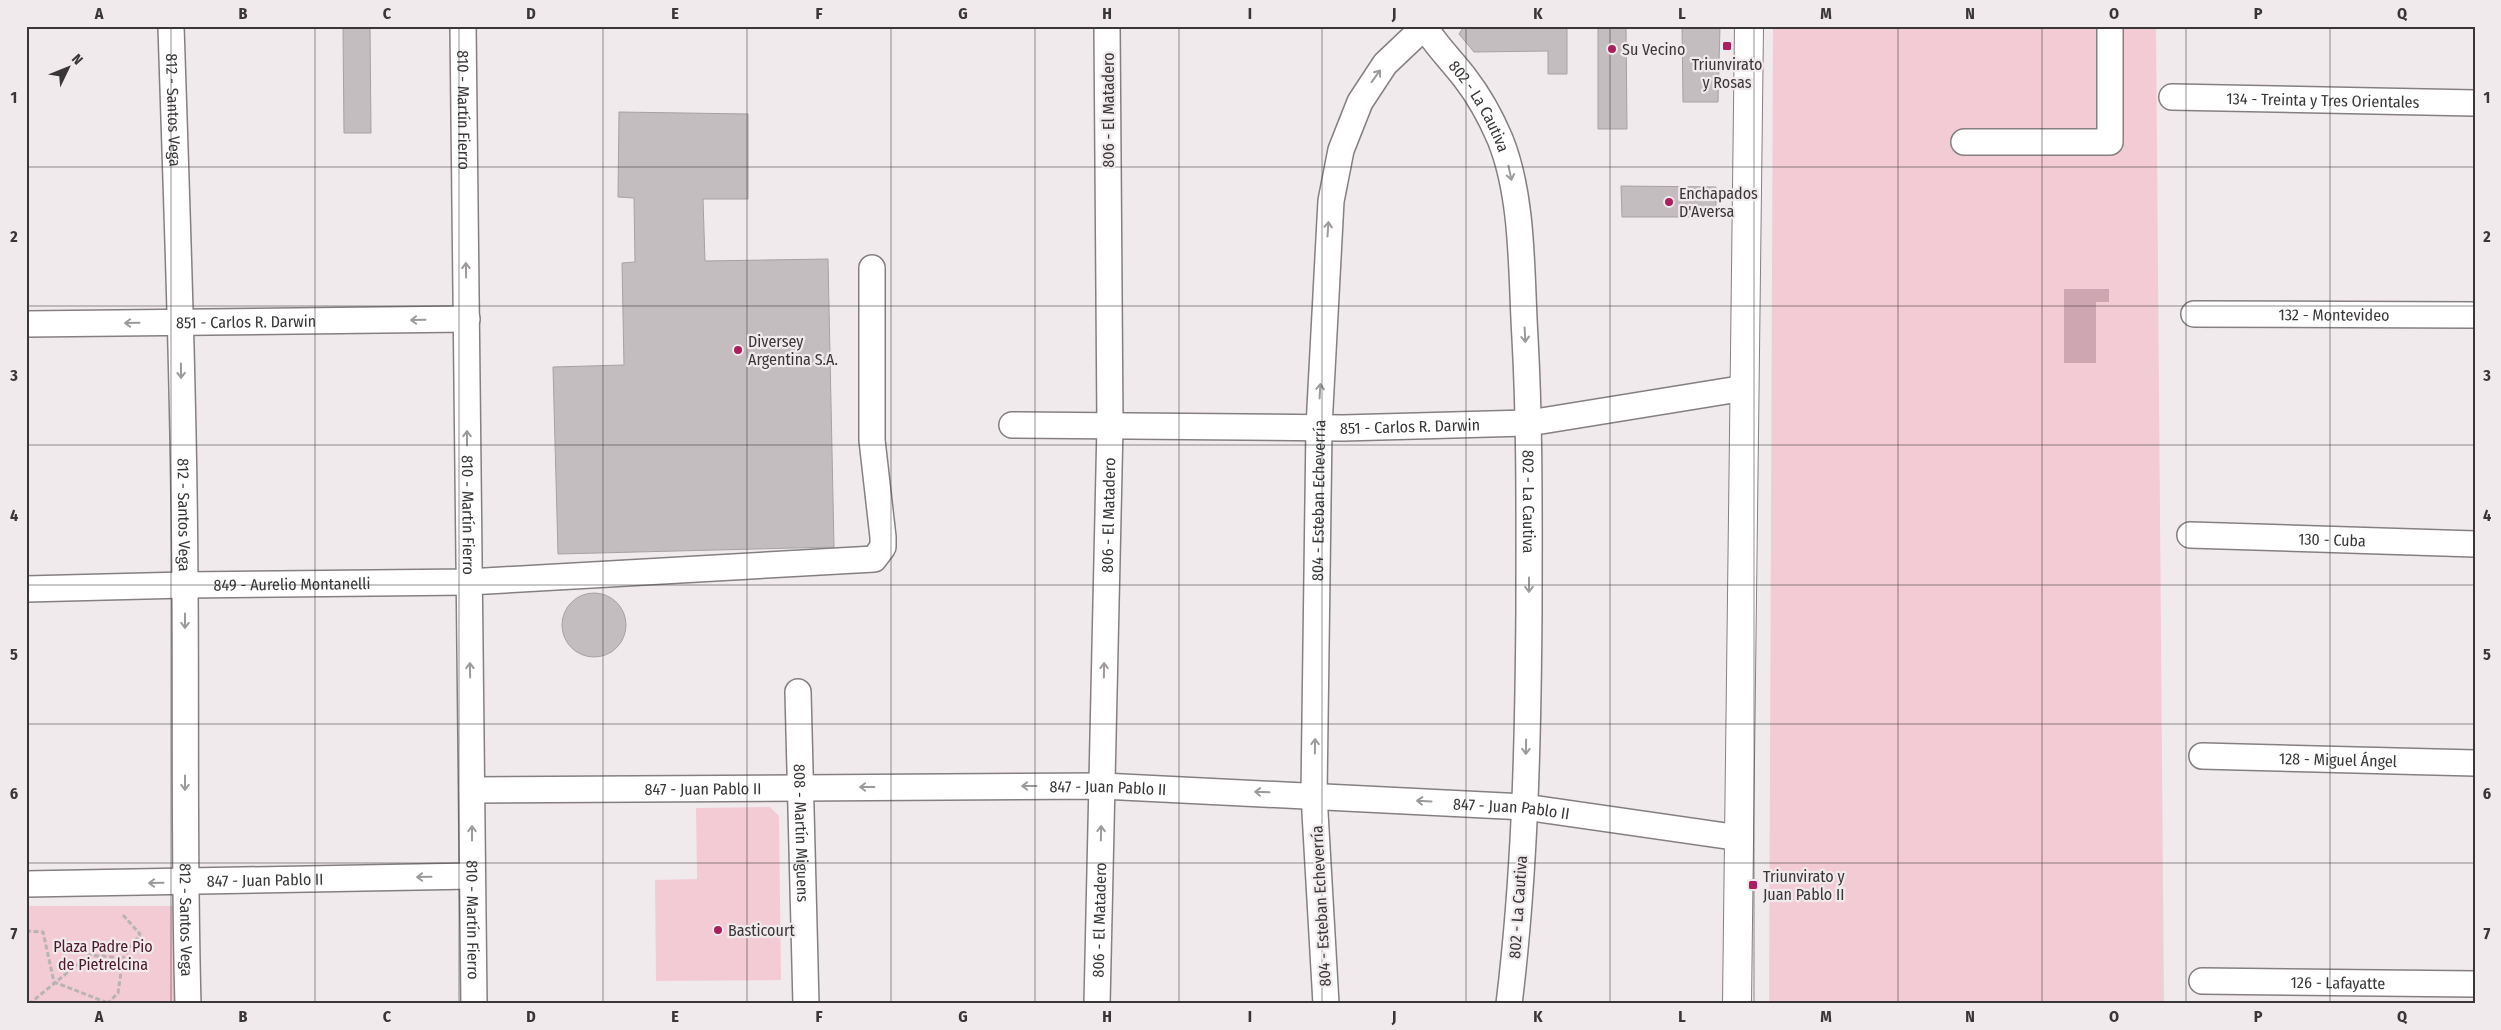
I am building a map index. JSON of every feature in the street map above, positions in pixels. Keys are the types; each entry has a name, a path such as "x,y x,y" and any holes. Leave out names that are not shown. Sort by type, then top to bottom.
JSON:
{"main road":[{"path":"1737,1004 1750,26"}],"street":[{"name":"812 - Santos Vega","path":"171,26 180,322 185,585 185,883 188,1004"},
{"name":"810 - Martín Fierro","path":"463,26 474,1004"},
{"name":"806 - El Matadero","path":"1097,1004 1110,426 1107,26"},
{"path":"1964,142 2110,142 2110,26"},
{"name":"802 - La Cautiva","path":"1424,27 1468,81 1484,106 1500,139 1510,172 1519,231 1529,423 1528,661 1525,807 1516,943 1509,1004"},
{"name":"804 - Esteban Echeverría","path":"1326,1004 1314,795 1319,427 1328,227 1341,150 1360,102 1372,80 1385,64 1424,27"},
{"name":"134 - Treinta y Tres Orientales","path":"2172,97 2475,103"},
{"name":"849 - Aurelio Montanelli","path":"26,589 468,582 874,559 883,547 883,537 872,440 872,268"},
{"name":"132 - Montevideo","path":"2194,314 2475,315"},
{"name":"851 - Carlos R. Darwin","path":"26,324 467,319"},
{"name":"851 - Carlos R. Darwin","path":"1012,425 1319,427 1529,423 1745,388"},
{"name":"130 - Cuba","path":"2190,535 2475,544"},
{"name":"808 - Martín Miguens","path":"798,692 802,788 806,1004"},
{"name":"128 - Miguel Ángel","path":"2202,756 2475,764"},
{"name":"847 - Juan Pablo II","path":"472,790 1102,786 1314,795 1525,807 1740,838"},
{"name":"847 - Juan Pablo II","path":"26,884 185,883 472,876"},
{"name":"126 - Lafayatte","path":"2202,981 2475,984"}],"path":[{"path":"54,982 108,1003 118,992 123,958 140,934 123,915"},
{"path":"26,931 43,932 54,982"},
{"path":"29,1004 89,955 123,958"}],"green space":[{"path":"1773,26 2156,26 2164,1004 1769,1004"},
{"name":"Basticourt","path":"770,807 779,816 781,980 656,981 655,880 697,879 696,808"},
{"name":"Plaza Padre Pio de Pietrelcina","path":"26,906 179,906 180,1004 26,1004"}],"shaded area":[{"path":"2064,289 2109,289 2109,302 2096,302 2096,363 2064,363"}],"building":[{"path":"1464,26 1567,26 1567,74 1548,74 1548,51 1474,52 1459,34"},
{"path":"1598,26 1626,26 1627,129 1598,129"},
{"path":"1682,26 1720,26 1718,102 1683,102"},
{"path":"343,27 370,27 371,133 344,133"},
{"path":"619,112 748,114 748,199 703,199 705,261 828,259 834,547 558,554 553,367 624,365 622,263 635,262 634,198 618,197"},
{"name":"Enchapados D'Aversa","path":"1621,186 1716,187 1716,217 1622,217"},
{"path":"594,593 612,599 620,607 626,625 620,643 612,651 594,657 576,651 568,643 562,625 568,607 576,599"}],"place":[{"name":"Triunvirato y Rosas","path":"1727,46"},
{"name":"Su Vecino","path":"1612,49"},
{"name":"Enchapados D'Aversa","path":"1669,202"},
{"name":"Diversey Argentina S.A.","path":"738,350"},
{"name":"Triunvirato y Juan Pablo II","path":"1753,885"},
{"name":"Basticourt","path":"718,930"}]}
